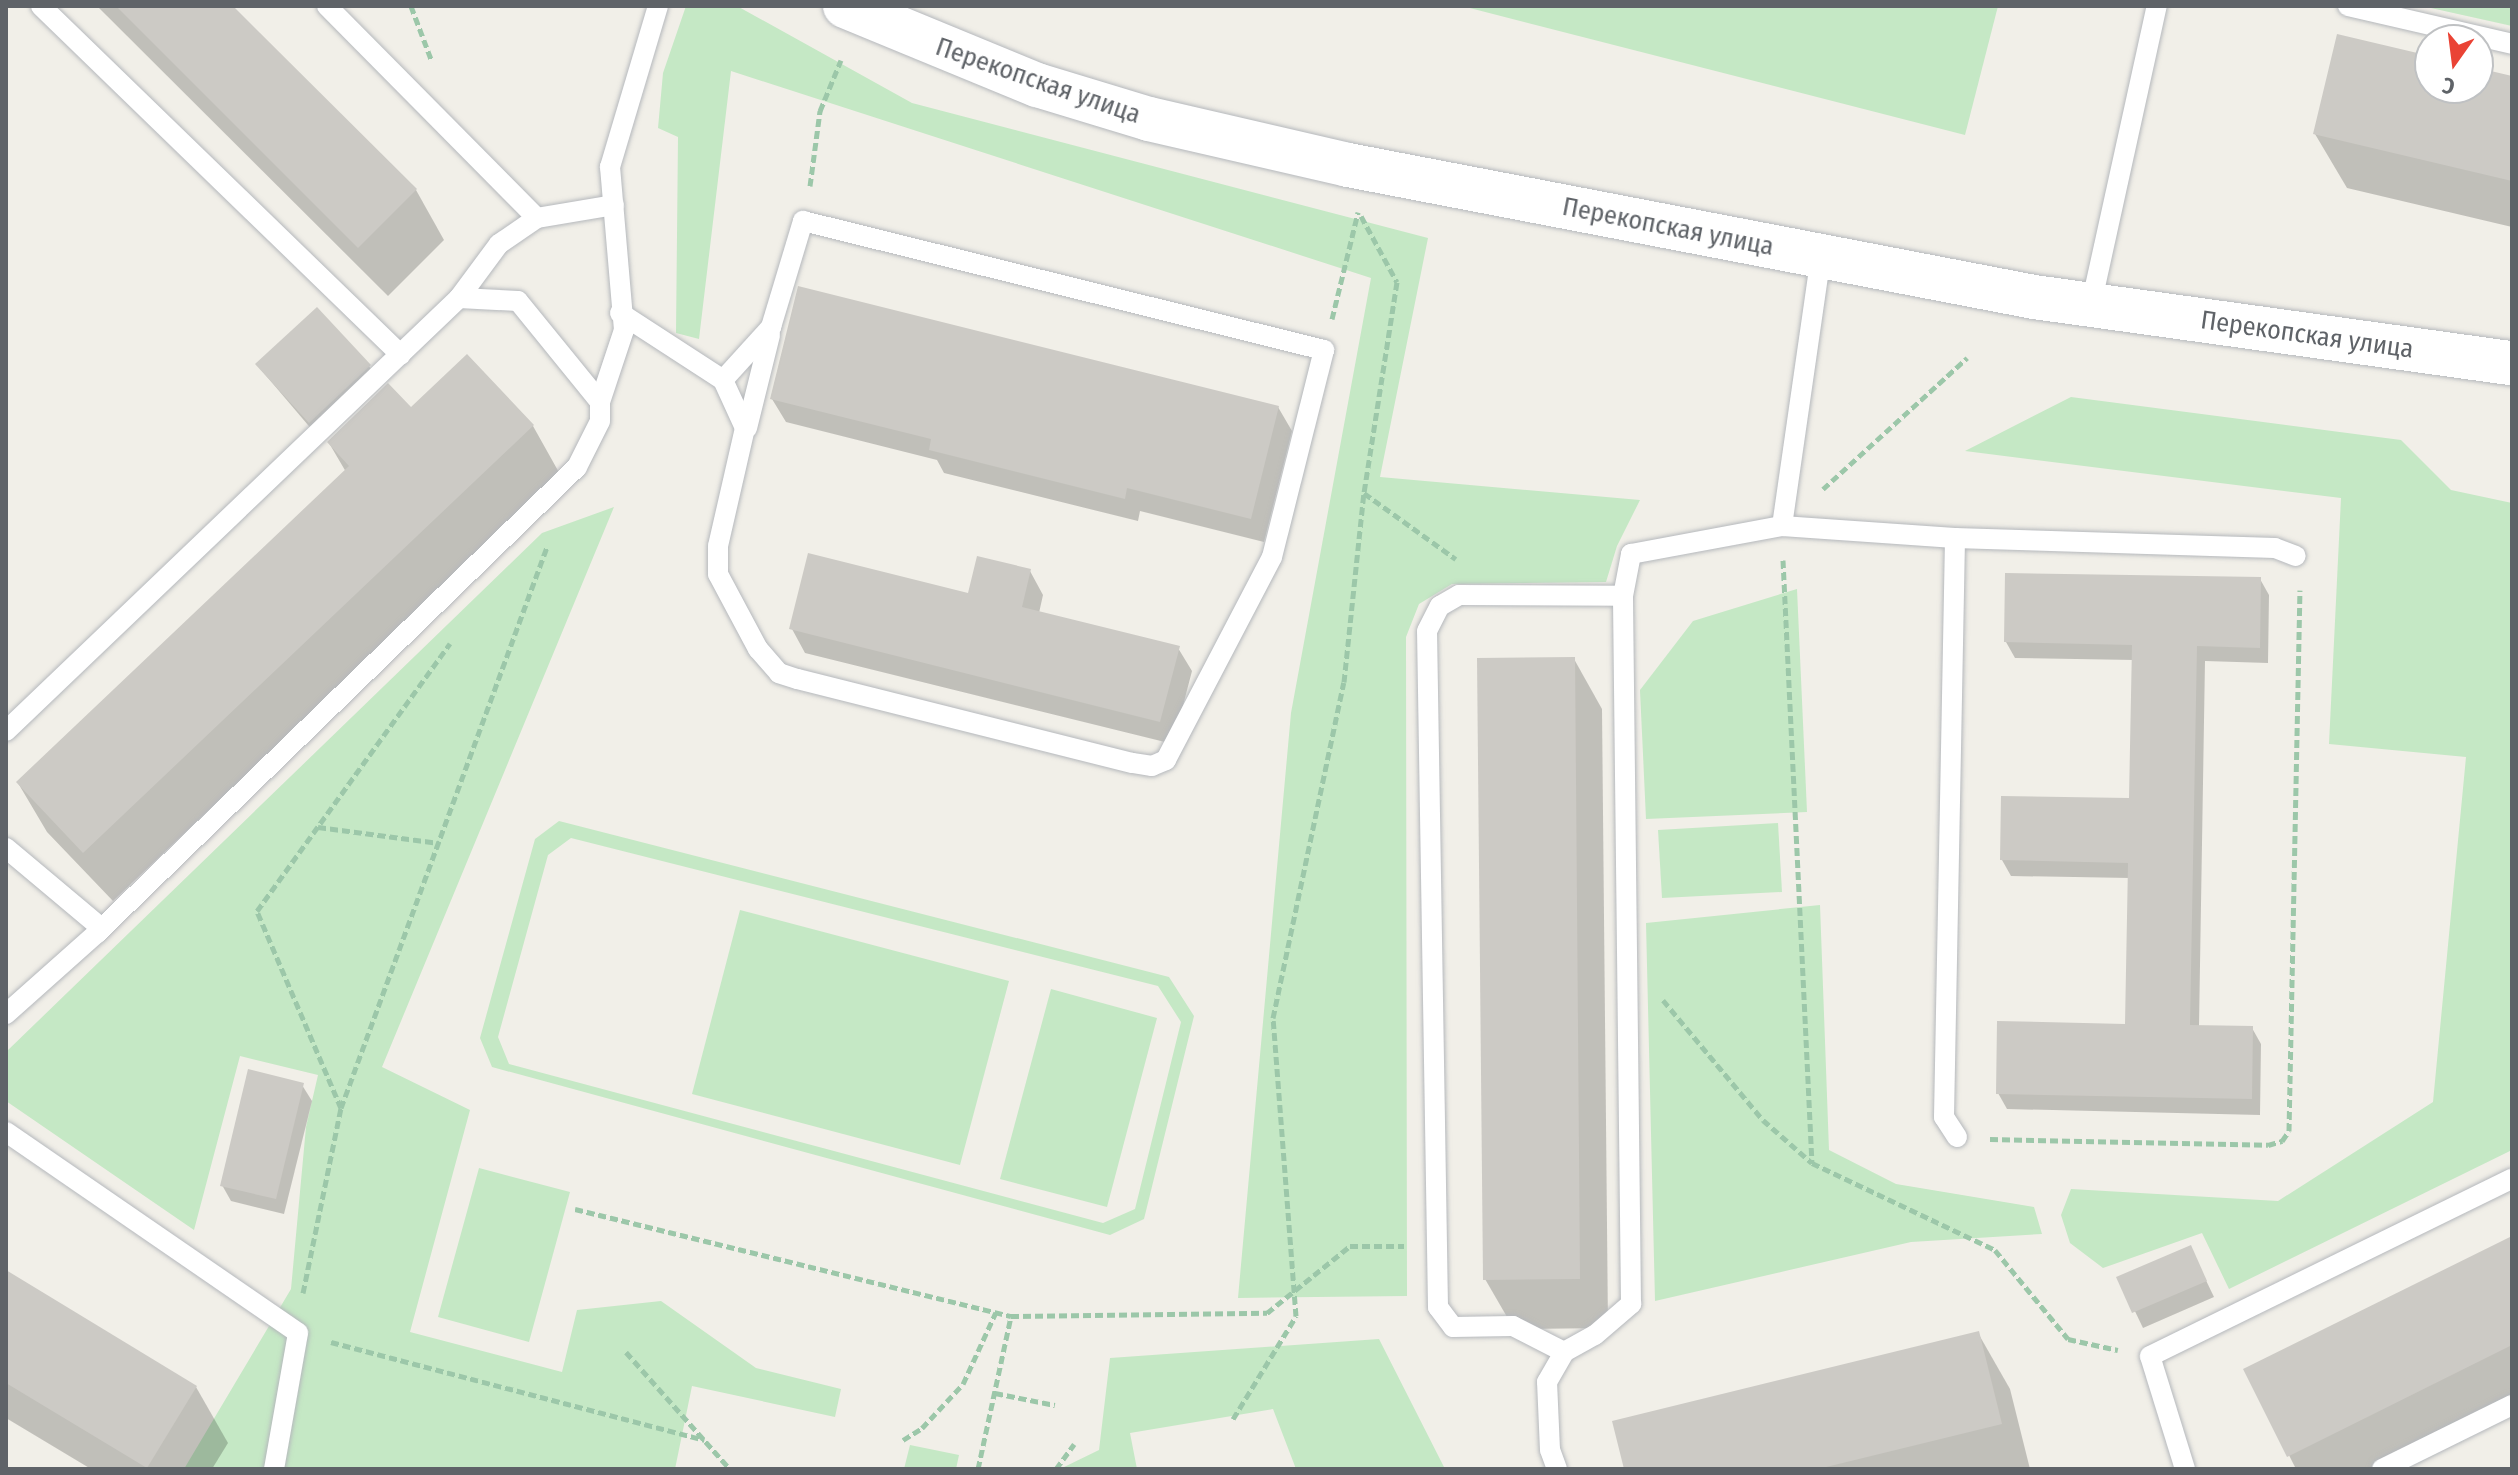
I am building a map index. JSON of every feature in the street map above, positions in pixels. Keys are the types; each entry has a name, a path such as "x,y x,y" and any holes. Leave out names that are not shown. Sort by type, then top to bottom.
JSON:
{"street":[{"name":"Перекопская улица","path":"845,6 953,54 1149,119 1348,165 2091,305 2512,363"}],"lane":[{"path":"41,6 401,355"},
{"path":"327,6 537,218"},
{"path":"6,1014 97,933 577,467 600,421 600,402 624,330 620,313 610,167 658,6"},
{"path":"2091,305 2157,6"},
{"path":"2348,6 2512,44"},
{"path":"6,731 459,298 499,244 537,218 614,205"},
{"path":"806,220 1324,350 1272,557 1177,747 1166,760 1152,766 779,673 758,649 718,574 718,546 775,315 796,229 806,220"},
{"path":"1782,526 1821,256"},
{"path":"459,298 518,301 600,402"},
{"path":"620,313 723,380 741,411 744,439"},
{"path":"723,380 766,337 775,315"},
{"path":"1557,1469 1550,1450 1547,1382 1564,1352 1595,1335 1631,1304 1623,596 1631,554 1782,526 1955,538 2275,548 2296,556"},
{"path":"1955,538 1944,1117 1957,1137"},
{"path":"1564,1352 1513,1326 1453,1327 1438,1307 1427,631 1440,606 1459,595 1623,596"},
{"path":"6,848 99,926 97,933"},
{"path":"6,1132 298,1333 280,1468"},
{"path":"2185,1469 2150,1356 2512,1179"},
{"path":"2382,1469 2512,1405"}],"path":[{"path":"806,220 820,111 841,60"},
{"path":"1233,1419 1296,1316 1273,1018 1344,682 1364,493 1397,282 1359,211 1324,350"},
{"path":"1812,1163 1782,526 1967,358"},
{"path":"1364,493 1506,596"},
{"path":"550,539 341,1108 307,1254 298,1333 704,1440"},
{"path":"1957,1137 2268,1145 2282,1141 2289,1131 2296,556"},
{"path":"341,1108 257,911 456,634"},
{"path":"318,827 439,843"},
{"path":"1627,972 1668,1003 1763,1120 1812,1163 1995,1250 2068,1339 2150,1356"},
{"path":"575,1209 1011,1316 1267,1313 1350,1246 1437,1245"},
{"path":"903,1440 922,1428 963,1384 996,1312"},
{"path":"978,1469 1011,1316"},
{"path":"626,1352 730,1469"},
{"path":"995,1393 1055,1405"},
{"path":"1056,1469 1074,1444"}],"green space":[{"path":"686,6 737,6 912,103 1428,238 1380,477 1640,500 1617,546 1606,582 1452,584 1419,604 1406,637 1407,1296 1238,1298 1291,713 1371,278 731,71 699,339 676,333 678,137 658,128 663,73"},
{"path":"1462,6 1998,6 1965,135"},
{"path":"2422,6 2512,6 2512,26"},
{"path":"2071,397 2401,440 2451,490 2512,503 2512,1150 2229,1289 2202,1233 2103,1268 2070,1243 2061,1215 2071,1189 2278,1201 2433,1102 2466,757 2329,744 2341,498 1965,451"},
{"path":"614,507 382,1067 470,1110 410,1332 562,1372 577,1310 661,1301 756,1368 841,1389 835,1417 692,1386 675,1469 184,1469 291,1289 306,1127 318,1075 240,1056 194,1230 6,1101 6,1052 542,533"},
{"path":"1797,589 1807,812 1646,819 1640,690 1693,621"},
{"path":"559,821 1169,977 1194,1016 1144,1219 1110,1235 492,1067 480,1038 535,839","holes":["571,838 1158,986 1181,1022 1135,1209 1103,1223 509,1064 498,1037 548,855"]},
{"path":"1778,823 1782,892 1662,898 1658,830"},
{"path":"1820,905 1829,1150 1896,1184 2034,1207 2042,1234 1911,1242 1655,1301 1646,923"},
{"path":"740,910 1009,981 960,1165 692,1094"},
{"path":"1051,989 1157,1018 1107,1207 1000,1179"},
{"path":"479,1168 570,1192 529,1342 438,1317"},
{"path":"1379,1339 1445,1469 1296,1469 1273,1409 1130,1433 1137,1469 1060,1469 1099,1450 1110,1358"},
{"path":"910,1445 959,1455 956,1469 904,1469"}],"building":[{"path":"116,6 233,6 417,189 358,248"},
{"path":"2337,34 2414,52 2414,104 2494,104 2494,72 2512,76 2512,181 2313,134"},
{"path":"798,286 1279,406 1251,519 1127,488 1125,499 929,450 931,439 770,399"},
{"path":"317,307 371,365 309,423 255,364"},
{"path":"467,354 534,425 83,853 16,782 349,466 327,442 388,383 411,407"},
{"path":"808,553 968,593 977,556 1031,569 1022,607 1180,646 1160,722 789,629"},
{"path":"2005,573 2261,577 2260,648 2197,646 2190,1025 2253,1026 2252,1099 1996,1094 1997,1021 2125,1024 2128,863 2000,860 2001,796 2129,798 2132,645 2004,642"},
{"path":"1575,657 1580,1279 1483,1280 1477,658"},
{"path":"248,1069 304,1083 276,1199 220,1186"},
{"path":"2512,1236 2512,1345 2287,1457 2243,1369"},
{"path":"2191,1245 2207,1281 2132,1313 2116,1277"},
{"path":"6,1270 197,1386 147,1468 6,1383"},
{"path":"1979,1331 2002,1424 1818,1469 1624,1469 1612,1421"}]}
